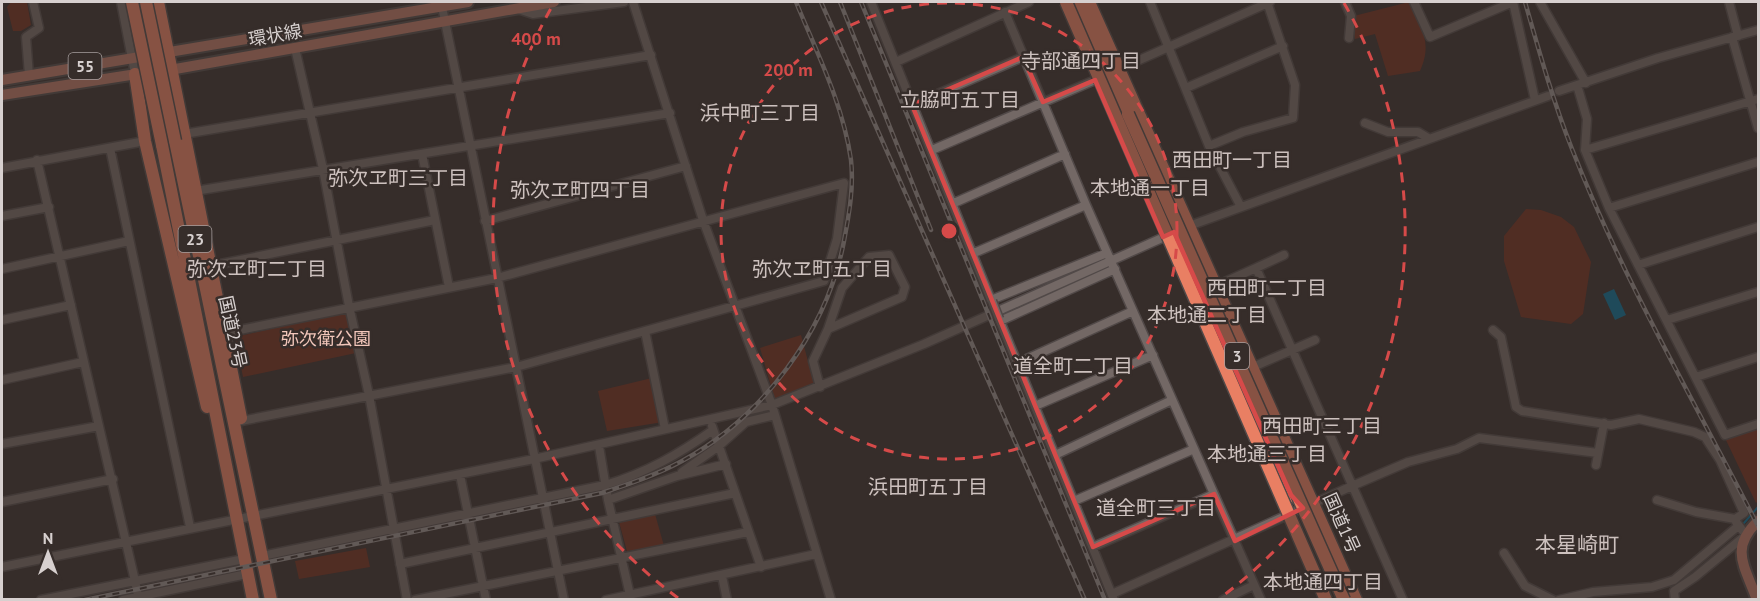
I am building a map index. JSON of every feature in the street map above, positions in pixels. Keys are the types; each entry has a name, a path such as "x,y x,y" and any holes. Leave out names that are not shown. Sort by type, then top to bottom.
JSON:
{"highway":[{"name":"国道23号","path":"132,2 253,600"},
{"name":"国道23号","path":"146,2 220,334 271,600"},
{"path":"158,2 212,266 220,334"},
{"path":"1061,2 1285,516 1324,600"},
{"name":"3","path":"1066,2 1324,600"},
{"name":"3","path":"1077,2 1344,600"},
{"name":"国道1号","path":"1089,2 1189,226 1218,285 1356,600"},
{"path":"135,74 145,141 209,416 219,429"},
{"path":"1128,114 1142,159 1291,495 1299,500 1313,503"}],"main road":[{"name":"環状線","path":"2,81 168,54 441,4 468,2"},
{"name":"環状線","path":"2,95 171,70 554,2"},
{"path":"1757,600 1740,550 1739,527 1758,521"}],"street":[{"path":"29,75 26,37 39,28 33,2"},
{"path":"122,2 135,74"},
{"path":"514,8 533,14 624,2"},
{"path":"633,2 704,220 772,405 831,600"},
{"path":"871,2 1113,597 1352,486 1408,462 1456,449 1479,438 1598,453"},
{"path":"896,62 1029,2"},
{"path":"1150,2 1209,146 1241,207"},
{"path":"1119,69 1268,2 1295,85 1293,118 1244,132 1209,146"},
{"path":"1345,2 1351,16 1349,38"},
{"path":"1414,2 1430,37 1513,2 1535,100"},
{"path":"1540,2 1581,84 1587,119 1585,150 1609,208 1725,435 1758,424"},
{"path":"1729,2 1735,36 1754,100 1758,128"},
{"path":"441,4 564,600"},
{"path":"1005,12 1086,205 1261,600"},
{"path":"1558,91 1758,30"},
{"path":"1186,88 1283,46"},
{"path":"295,48 311,111 369,395 407,600"},
{"path":"184,134 651,55"},
{"path":"912,105 1023,57"},
{"path":"932,150 1095,80"},
{"path":"992,301 1189,226 1548,96"},
{"path":"1585,150 1754,100"},
{"path":"195,191 670,113"},
{"path":"1365,123 1388,132 1418,132 1428,138"},
{"path":"2,168 145,141"},
{"path":"110,148 190,527"},
{"path":"422,154 449,287"},
{"path":"954,203 1065,154"},
{"path":"38,160 139,598"},
{"path":"1609,208 1758,162"},
{"path":"485,221 686,166"},
{"path":"220,334 349,306 497,278 844,183 837,239 824,281 516,367 369,395 238,425"},
{"path":"974,253 1086,205"},
{"path":"2,216 49,207"},
{"path":"212,266 435,220"},
{"path":"1638,265 1758,226"},
{"path":"2,269 129,241"},
{"path":"820,387 813,361 828,329 842,288 869,257 890,255 905,287 902,297 828,329"},
{"path":"1218,285 1284,255"},
{"path":"2,567 127,539 386,490 599,446 772,405 924,344 1109,256"},
{"path":"1256,268 1403,600"},
{"path":"999,320 1114,269"},
{"path":"1667,320 1758,292"},
{"path":"2,320 71,305"},
{"path":"1018,363 1133,311"},
{"path":"645,330 665,429"},
{"path":"1493,330 1501,337 1516,407 1522,411 1611,425 1639,419 1664,423 1705,437 1719,460 1744,513 1739,527 1695,577 1674,591 1675,600"},
{"path":"1253,367 1315,340"},
{"path":"1035,406 1152,355"},
{"path":"1696,377 1758,357"},
{"path":"2,380 83,362"},
{"path":"1055,454 1172,400"},
{"path":"677,476 719,446 746,422 775,415"},
{"path":"709,419 760,567"},
{"path":"1596,465 1604,423"},
{"path":"2,444 99,426"},
{"path":"262,556 605,485 634,476 678,454 713,430"},
{"path":"599,446 608,500 630,595"},
{"path":"1074,501 1194,449"},
{"path":"608,500 677,476 726,464"},
{"path":"460,475 486,600"},
{"path":"2,502 113,479"},
{"path":"400,564 614,521 735,493"},
{"path":"1093,547 1214,494"},
{"path":"1658,500 1739,527"},
{"path":"1559,600 1578,598 1593,592 1652,588 1674,580 1739,527"},
{"path":"415,600 748,532"},
{"path":"1504,553 1525,586 1553,600"},
{"path":"606,600 816,554"},
{"path":"41,600 244,559"},
{"path":"123,600 247,574"},
{"path":"722,576 727,600"},
{"path":"1223,600 1254,585"}],"highlighted area":[{"path":"1023,57 1043,102 1095,80 1163,237 1174,232 1291,495 1303,508 1235,541 1214,494 1093,547 912,105"}],"green space":[{"path":"11,2 27,2 31,25 21,31 13,31 7,7"},
{"path":"1409,2 1424,35 1424,61 1420,71 1388,76 1375,34 1355,39 1350,17"},
{"path":"1526,209 1541,210 1561,217 1574,227 1591,262 1583,314 1571,324 1521,317 1504,261 1504,236"},
{"name":"弥次衛公園","path":"347,312 356,353 243,377 235,337"},
{"path":"801,335 814,384 775,400 760,348"},
{"path":"652,378 663,422 607,431 598,391"},
{"path":"1758,428 1758,501 1756,503 1725,438"},
{"path":"655,514 664,546 627,551 619,522"},
{"path":"366,548 370,567 299,579 295,561"}],"water":[{"path":"1614,289 1626,315 1615,320 1603,294"}],"waterway":[{"path":"1744,523 1758,507"}],"railway":[{"path":"85,600 602,493 632,483 682,461 712,443 739,421 764,396 807,339 823,307 835,274 849,211 852,170 842,119 796,2"},
{"path":"821,2 1085,600"},
{"path":"840,2 931,230"},
{"path":"861,2 1105,600"},
{"path":"1525,2 1559,113 1592,198 1660,340 1758,526"}],"district":[{"name":"寺部通四丁目","path":"1081,61"},
{"name":"立脇町五丁目","path":"960,100"},
{"name":"浜中町三丁目","path":"760,113"},
{"name":"西田町一丁目","path":"1232,160"},
{"name":"弥次ヱ町三丁目","path":"398,178"},
{"name":"本地通一丁目","path":"1150,188"},
{"name":"弥次ヱ町四丁目","path":"580,190"},
{"name":"弥次ヱ町二丁目","path":"257,269"},
{"name":"弥次ヱ町五丁目","path":"822,269"},
{"name":"西田町二丁目","path":"1267,288"},
{"name":"本地通二丁目","path":"1207,315"},
{"name":"道全町二丁目","path":"1073,366"},
{"name":"西田町三丁目","path":"1322,426"},
{"name":"本地通三丁目","path":"1267,454"},
{"name":"浜田町五丁目","path":"928,487"},
{"name":"道全町三丁目","path":"1156,508"},
{"name":"本星崎町","path":"1577,544"},
{"name":"本地通四丁目","path":"1323,582"}]}
